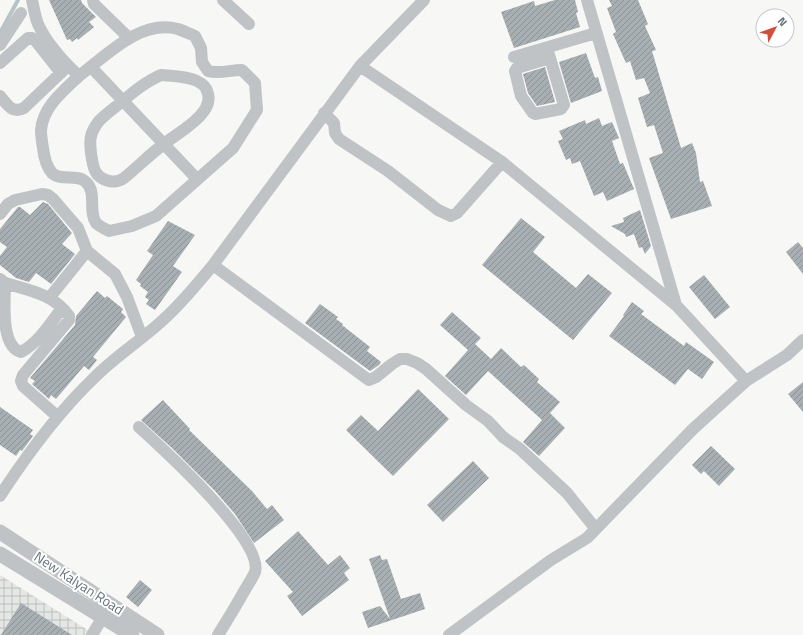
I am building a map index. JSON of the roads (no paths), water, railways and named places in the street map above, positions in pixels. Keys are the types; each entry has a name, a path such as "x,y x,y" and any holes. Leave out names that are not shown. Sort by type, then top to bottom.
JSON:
{"street":[{"path":"32,0 38,23 65,70"},
{"path":"93,0 94,4 129,38"},
{"path":"223,0 249,24"},
{"path":"0,496 18,468 58,417 96,375 169,315 187,296 213,265 360,66 424,0"},
{"path":"587,0 676,305"},
{"path":"0,45 21,13"},
{"path":"163,28 178,29 195,36 201,48 202,62 208,71 214,73 242,70 255,83 257,110 233,148 156,216 132,226 109,231 97,224 92,214 91,190 87,183 78,177 60,177 52,174 45,160 41,131 44,117 50,106 79,76 129,38 142,31 163,28"},
{"path":"548,53 564,107 561,109 535,114 531,112 521,96 515,70 548,53 596,33"},
{"path":"0,63 28,38 32,38 65,70 79,76"},
{"path":"514,57 548,53"},
{"path":"360,66 502,162 676,305 746,381"},
{"path":"91,67 197,179"},
{"path":"0,96 8,107 15,110 20,110 65,70"},
{"path":"198,81 208,71"},
{"path":"161,75 189,78 198,81 206,89 209,95 208,104 204,112 188,127 164,144 124,178 115,182 107,181 97,174 93,166 90,146 91,135 99,121 123,101 150,80 161,75"},
{"path":"324,113 334,123 335,133 339,140 388,171 438,210 451,216 457,213 502,162"},
{"path":"87,183 97,174"},
{"path":"0,214 8,204 15,200 42,194 48,195 53,199 78,228 87,251 114,274 127,297 142,337"},
{"path":"50,297 87,251"},
{"path":"213,265 369,380 376,377 400,359 407,359 426,369 466,405 488,421 503,437 520,449 567,493 595,528"},
{"path":"58,417 23,386 21,381 23,375 69,320 69,316 62,308 50,297 2,281 4,323 11,345 16,351 21,352 30,347 62,308"},
{"path":"449,635 546,564 587,538 693,428 746,381 787,355 803,340"},
{"path":"138,426 188,473 239,531 255,558 255,571 218,635"},
{"name":"New Kalyan Road","path":"0,532 157,635"},
{"name":"New Kalyan Road","path":"0,554 132,635"},
{"path":"92,635 110,603"}],"waterway":[{"path":"0,33 18,0"}]}
